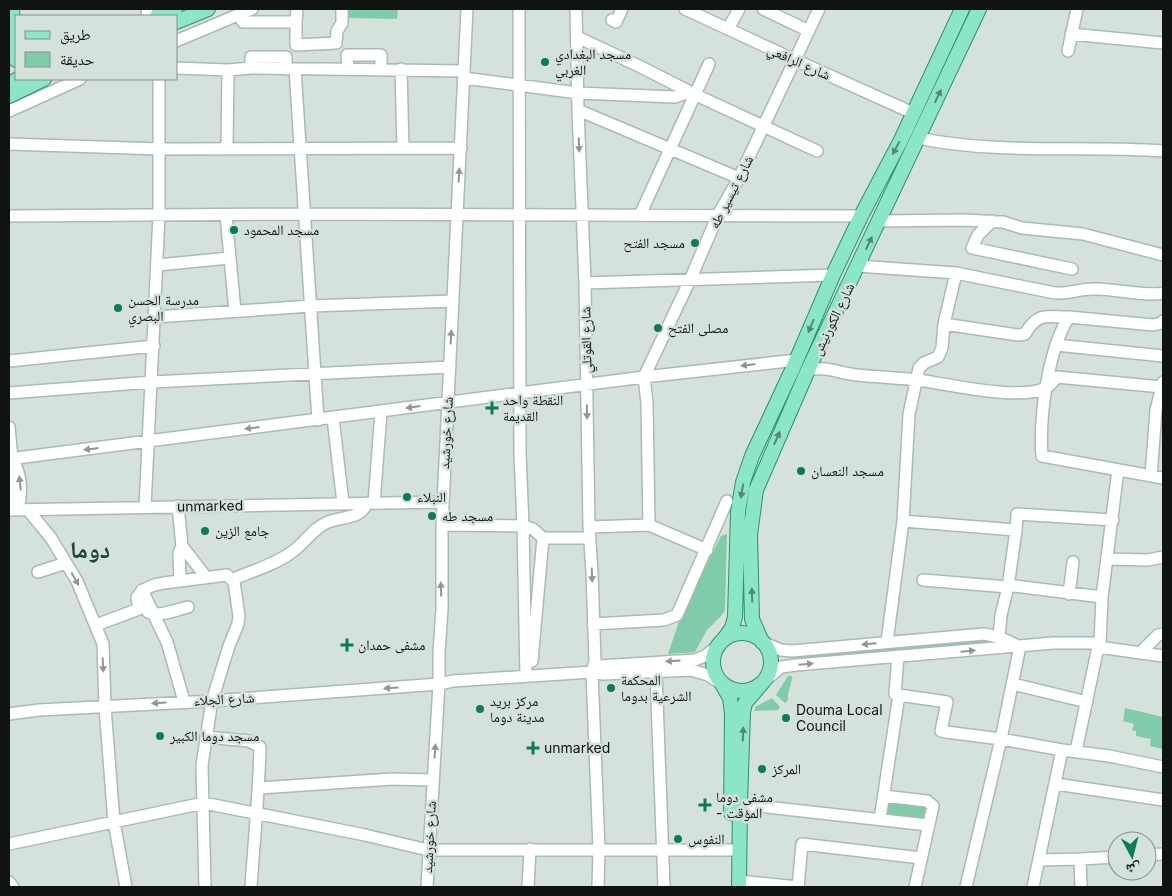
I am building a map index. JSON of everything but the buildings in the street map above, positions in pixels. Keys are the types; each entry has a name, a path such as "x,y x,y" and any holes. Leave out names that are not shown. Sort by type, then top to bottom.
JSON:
{"main road":[{"path":"160,15 175,9"},
{"path":"178,21 208,9"},
{"name":"شارع الكورنيش","path":"721,643 732,628 735,617 738,512 743,482 752,456 797,360 823,296 860,216 913,113 962,9"},
{"name":"شارع الكورنيش","path":"762,642 752,619 750,535 756,490 763,470 808,370 979,9"},
{"path":"11,15 15,51"},
{"path":"9,84 23,81"},
{"path":"9,96 23,81"},
{"path":"823,296 840,303"},
{"path":"735,849 740,804 736,769 731,705 727,690 717,677 713,662 721,643 740,634 748,634 756,637 767,649 770,666 768,675 746,702 743,712 736,769 735,849 736,885"},
{"path":"722,684 738,691 756,688 763,682"}],"street":[{"path":"178,40 252,9"},
{"path":"297,9 296,45 336,43 337,32 342,23 342,9"},
{"name":"شارع خورشيد","path":"427,887 439,684 442,609 442,525 467,9"},
{"path":"519,9 520,453 528,676"},
{"name":"شارع القوتلي","path":"576,9 585,283 594,661 592,672 599,849 598,887"},
{"path":"612,20 616,22 622,9"},
{"name":"شارع الرافعي","path":"685,9 913,113"},
{"path":"728,30 739,9"},
{"path":"762,9 808,31"},
{"name":"شارع تيسير طه","path":"644,377 690,280 718,215 739,178 819,9"},
{"path":"1068,51 1077,9"},
{"path":"239,15 243,22 296,22"},
{"path":"1071,34 1163,43"},
{"path":"577,37 639,66 692,94 817,151"},
{"path":"640,215 670,150 692,94 709,64"},
{"path":"178,68 228,70 251,68 401,69 464,74 518,86 578,93 675,97 692,94"},
{"path":"290,69 300,147 318,420"},
{"path":"401,69 403,148"},
{"path":"227,147 228,70"},
{"path":"9,111 78,80"},
{"path":"145,507 158,265 160,80"},
{"path":"578,110 739,178"},
{"path":"918,138 1005,148 1163,150"},
{"path":"9,144 160,149 227,147 461,148"},
{"path":"9,216 458,214 860,216"},
{"path":"226,215 235,310"},
{"path":"879,221 964,220 1003,222 1022,228 1083,234 1163,255"},
{"path":"992,222 978,235 972,248 1072,269"},
{"path":"158,265 229,258"},
{"path":"858,266 956,272 1055,293 1067,294 1082,289 1095,288 1163,293"},
{"path":"887,642 903,521 909,414 921,365 938,357 942,348 944,324 956,272"},
{"path":"585,283 833,275"},
{"path":"156,317 235,310 453,301"},
{"path":"944,324 1018,335 1024,334 1032,322 1039,317 1069,317 1153,325 1162,323 1163,320"},
{"path":"1069,317 1056,345 1047,388 1041,439 1042,456 1163,478"},
{"path":"1056,345 1163,356"},
{"path":"9,361 154,346"},
{"path":"10,465 148,441 644,377 797,360"},
{"path":"9,394 152,382 450,367"},
{"path":"808,370 822,368 855,375 916,380 984,391 1018,392 1047,388 1057,377 1163,384 1156,410 1151,476"},
{"path":"644,377 647,403 649,525"},
{"path":"205,887 202,765 212,701 238,624 234,582 236,578 291,553 319,526 328,521 360,514 371,503 381,412"},
{"path":"333,418 344,504"},
{"path":"9,428 11,496 16,508 51,538 77,581 103,644 105,707 114,822 126,887"},
{"path":"1076,751 1099,645 1102,597 1118,470"},
{"path":"593,624 664,620 677,615 727,501"},
{"name":"unmarked","path":"16,508 443,502"},
{"path":"318,504 319,526"},
{"path":"178,506 182,546 179,553 180,580"},
{"path":"999,637 1018,514 1113,520"},
{"path":"903,521 1016,530"},
{"path":"442,525 523,526 533,529 542,538"},
{"path":"542,538 649,525 660,528 707,550"},
{"path":"528,676 542,538"},
{"path":"182,546 206,576"},
{"path":"1107,559 1148,560 1163,557"},
{"path":"1069,594 1073,562"},
{"path":"38,572 66,563"},
{"path":"139,609 138,597 142,590 150,586 206,576 226,576 234,582"},
{"path":"923,580 1015,586 1102,597"},
{"path":"142,590 167,642 184,701"},
{"path":"96,625 139,609 153,614 166,613 188,607"},
{"path":"762,642 781,650 792,651 984,634 999,637 1020,646"},
{"path":"1141,652 1158,635 1163,634"},
{"path":"592,672 600,666 695,660 705,656 721,643"},
{"path":"763,682 781,667 1053,643 1099,645 1163,656"},
{"path":"966,887 1001,739 1020,646"},
{"path":"898,656 895,694 947,702 941,731 1076,751 1163,767"},
{"path":"592,672 602,674 656,673 691,670 698,671 722,684"},
{"name":"شارع الجلاء","path":"9,714 39,710 212,701 439,684 453,681 592,672"},
{"path":"656,673 664,887"},
{"path":"1013,684 1087,702"},
{"path":"880,819 899,695"},
{"path":"206,736 249,741 260,747 260,788 256,812 251,887"},
{"path":"1034,887 1062,750"},
{"path":"260,788 392,779 433,780"},
{"path":"1056,784 1163,800"},
{"path":"884,796 926,801 933,806 915,887"},
{"path":"9,844 204,803 256,812 428,850 735,849"},
{"path":"740,804 928,825"},
{"path":"736,885 798,887 802,844 921,858"},
{"path":"528,887 530,849"},
{"path":"1040,860 1107,858"},
{"path":"1080,860 1081,887"},
{"path":"9,882 13,887"}],"green space":[{"path":"344,9 398,9 397,19 345,18"},
{"path":"727,534 725,610 707,630 695,652 668,654 681,616 721,536"},
{"path":"987,637 987,644 806,660 797,658 796,655"},
{"path":"788,676 792,676 792,679 788,700 785,703 776,695"},
{"path":"772,698 780,707 778,710 755,711 755,707"},
{"path":"1125,708 1163,717 1163,749 1150,746 1151,739 1136,736 1136,731 1132,730 1134,724 1123,721"},
{"path":"888,799 928,805 927,821 885,816"}],"place":[{"name":"مسجد البغدادي الغربي","path":"545,62"},
{"name":"مسجد المحمود","path":"234,230"},
{"name":"مسجد الفتح","path":"695,243"},
{"name":"مدرسة الحسن البصري","path":"118,308"},
{"name":"مصلى الفتح","path":"658,328"},
{"name":"النقطة واحد القديمة","path":"492,408"},
{"name":"مسجد النعسان","path":"801,471"},
{"name":"النبلاء","path":"407,497"},
{"name":"مسجد طه","path":"432,516"},
{"name":"جامع الزين","path":"205,531"},
{"name":"مشفى حمدان","path":"347,645"},
{"name":"المحكمة الشرعية بدوما","path":"611,688"},
{"name":"مركز بريد مدينة دوما","path":"480,709"},
{"name":"Douma Local Council","path":"786,718"},
{"name":"مسجد دوما الكبير","path":"160,736"},
{"name":"unmarked","path":"533,748"},
{"name":"المركز","path":"762,769"},
{"name":"مشفى دوما - المؤقت","path":"705,805"},
{"name":"النفوس","path":"678,839"}],"district":[{"name":"دوما","path":"90,550"}]}
